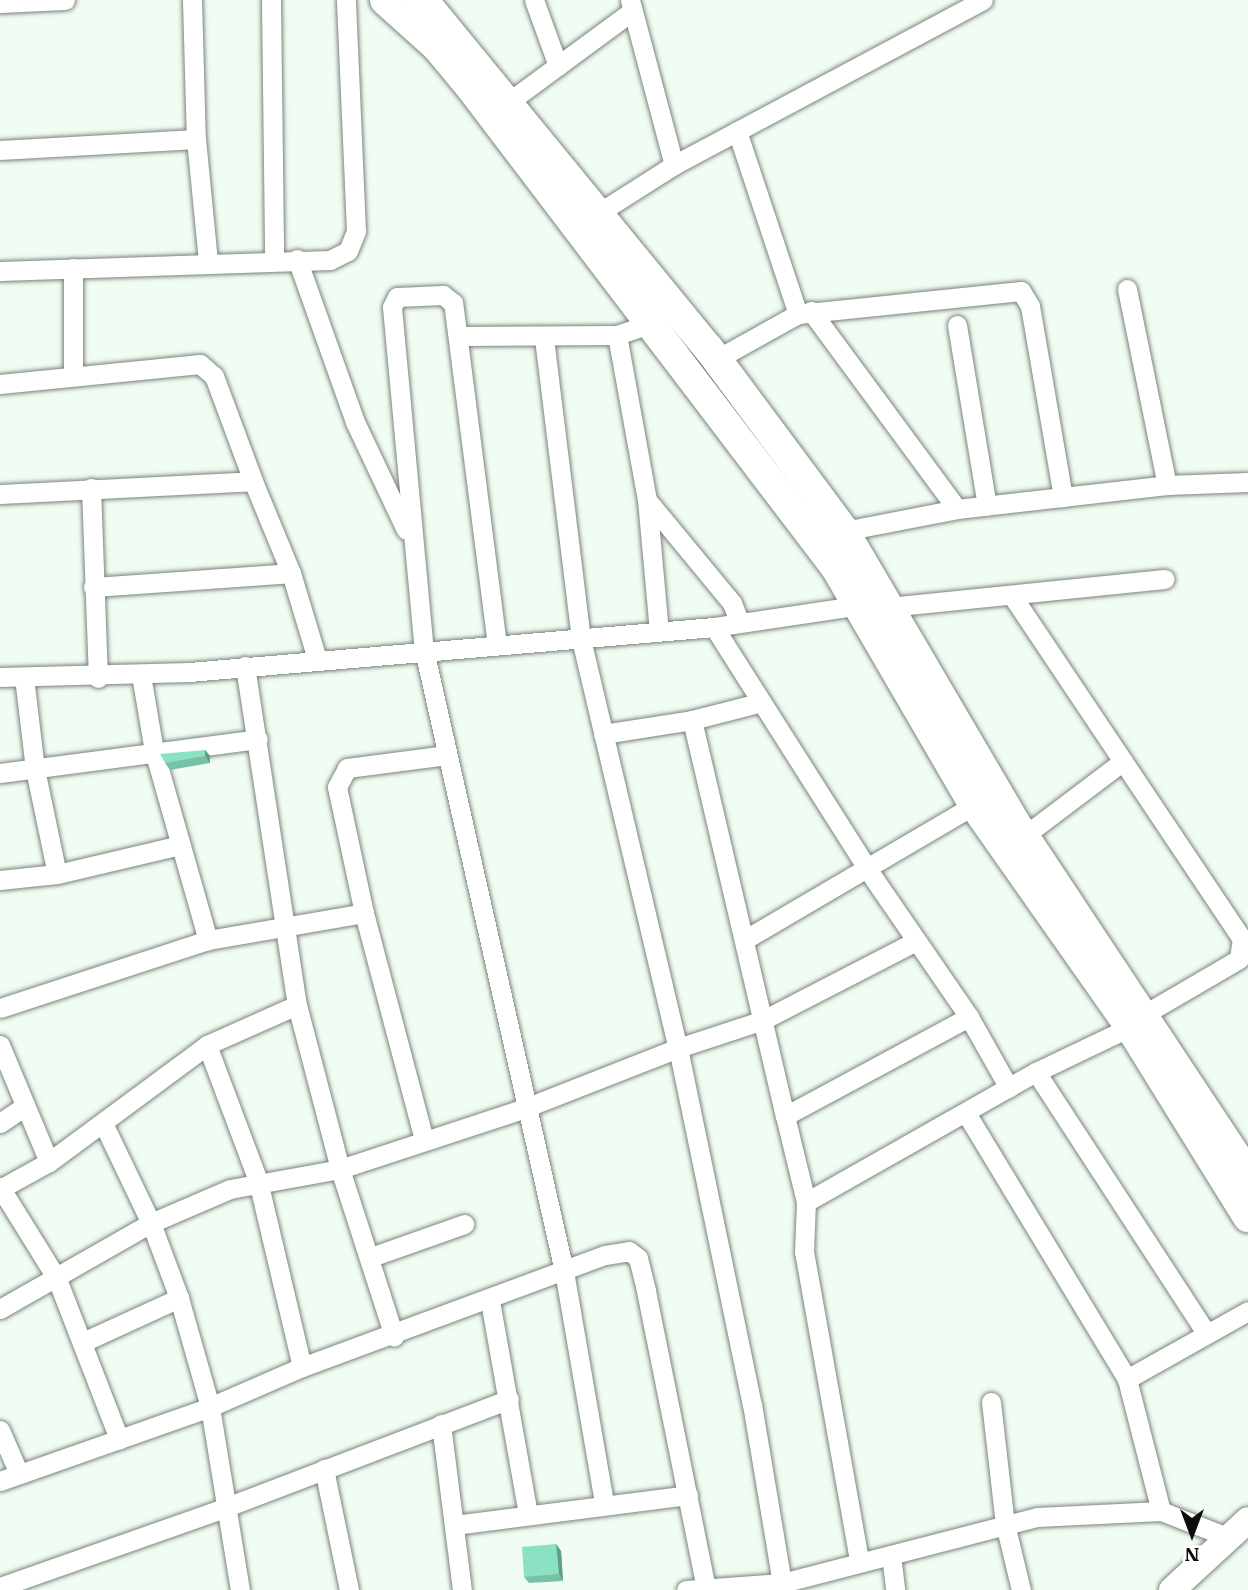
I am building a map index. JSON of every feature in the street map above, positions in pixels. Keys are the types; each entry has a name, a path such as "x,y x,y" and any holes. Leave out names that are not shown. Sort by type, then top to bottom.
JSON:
{"main road":[{"path":"385,0 437,47 875,606 1024,835 1137,1021 1248,1217"},
{"path":"423,0 600,212 716,359 844,531 875,606 974,805 1137,1021 1248,1175"},
{"path":"1172,1590 1239,1529"}],"street":[{"path":"0,3 65,0"},
{"path":"192,0 196,139 208,262"},
{"path":"271,0 274,259"},
{"path":"0,271 274,259 330,260 348,251 356,231 346,0"},
{"path":"534,0 558,66"},
{"path":"600,212 674,165 983,0"},
{"path":"510,101 558,66 631,5 674,165"},
{"path":"737,131 804,313 957,509"},
{"path":"0,150 196,139"},
{"path":"297,259 355,422 413,543"},
{"path":"73,268 73,376"},
{"path":"1127,289 1167,485"},
{"path":"716,359 804,313 1021,291 1030,306 1063,497"},
{"path":"497,645 458,336 449,298 405,295 393,300 424,650 525,1108 564,1271 604,1503"},
{"path":"458,336 544,338 617,335 652,323"},
{"path":"957,325 987,506"},
{"path":"617,335 646,500 659,631"},
{"path":"544,338 581,639 678,1048 752,1404 771,1586"},
{"path":"0,384 187,364 208,369 291,573 317,659"},
{"path":"0,494 253,481"},
{"path":"844,531 957,509 1167,485 1248,482"},
{"path":"91,488 98,678"},
{"path":"646,500 732,603 739,621"},
{"path":"93,587 291,573"},
{"path":"0,677 98,678 581,639 714,627 739,621 875,606 1013,597 1165,579"},
{"path":"806,1202 1036,1072 1137,1021 1238,959 1244,949 1242,939 1013,597"},
{"path":"714,627 869,870 969,1017 1009,1088"},
{"path":"245,666 297,1005 340,1169 371,1258 394,1336"},
{"path":"141,675 154,751 208,940"},
{"path":"24,677 35,769 57,874"},
{"path":"603,734 692,720 762,702"},
{"path":"692,720 806,1202 804,1252 859,1560"},
{"path":"0,773 258,739"},
{"path":"424,1140 340,813 341,774 357,766 447,755"},
{"path":"1024,835 1123,761"},
{"path":"744,940 869,870 974,805"},
{"path":"0,880 57,874 181,845"},
{"path":"0,1008 208,940 364,913"},
{"path":"0,1309 57,1279 151,1223 258,1181 340,1169 525,1108 678,1048 763,1020 916,941"},
{"path":"119,1439 57,1279 0,1188 49,1162 207,1045 297,1005"},
{"path":"785,1116 969,1017"},
{"path":"0,1045 49,1162"},
{"path":"207,1045 258,1181 302,1367"},
{"path":"1036,1072 1206,1333"},
{"path":"0,1123 26,1106"},
{"path":"965,1113 1127,1379 1161,1511"},
{"path":"103,1123 151,1223 179,1298 210,1407 224,1508 240,1590"},
{"path":"371,1258 464,1224"},
{"path":"0,1481 210,1407 302,1367 490,1301 619,1250 638,1258 706,1589"},
{"path":"83,1342 179,1298"},
{"path":"490,1301 528,1514"},
{"path":"1127,1379 1248,1311"},
{"path":"0,1587 30,1584 509,1399"},
{"path":"991,1402 1005,1524 1021,1590"},
{"path":"440,1424 462,1590"},
{"path":"0,1430 19,1474"},
{"path":"324,1469 349,1590"},
{"path":"454,1525 604,1503 688,1495"},
{"path":"686,1590 771,1586 859,1560 891,1555 1037,1517 1161,1511 1239,1529"},
{"path":"891,1555 895,1590"}],"building":[{"path":"205,750 205,756 165,763 160,754"},
{"path":"556,1544 559,1574 524,1577 522,1547"}]}
